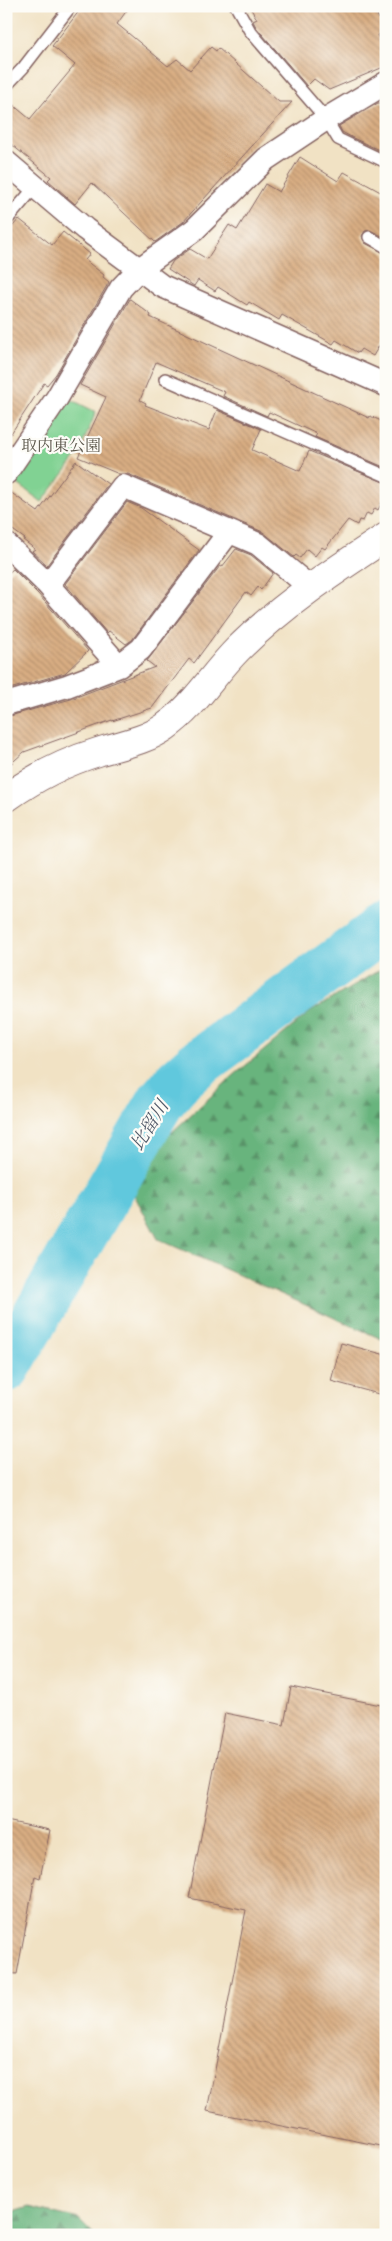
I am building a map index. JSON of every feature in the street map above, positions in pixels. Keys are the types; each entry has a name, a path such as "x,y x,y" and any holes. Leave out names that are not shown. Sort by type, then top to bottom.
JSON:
{"street":[{"path":"6,473 57,398 121,288 138,270 194,230 266,159 326,119 386,83"},
{"path":"6,162 85,229 138,270 173,292 386,385"},
{"path":"48,585 122,486 258,544 311,588"},
{"path":"6,704 66,686 119,666 141,649 154,634 229,532"},
{"path":"6,798 52,770 96,752 142,739 164,728 185,712 236,651 270,619 311,588 386,537"},
{"path":"6,544 48,585 119,666"}],"lane":[{"path":"6,86 24,68 71,6"},
{"path":"236,6 250,31 326,119 338,139 386,162"},
{"path":"6,221 35,187"},
{"path":"369,237 386,247"},
{"path":"165,379 386,476"}],"green space":[{"name":"取内東公園","path":"66,397 96,412 78,455 42,502 15,482"},
{"path":"386,966 386,1341 158,1239 124,1176 233,1076 310,1012"},
{"path":"29,2207 79,2219 95,2235 6,2235 6,2214"}],"building":[{"path":"83,6 130,6 117,24 168,66 177,59 190,70 211,47 216,51 218,48 279,102 292,102 183,222 155,242 92,183 75,204 48,180 51,177 6,140 6,99 30,119 75,65 52,46"},
{"path":"249,6 364,6 366,12 374,8 385,32 377,35 386,55 386,66 329,90 314,79 307,86 256,27 253,21 257,19"},
{"path":"378,103 386,103 386,150 379,150 353,138 342,132 339,126"},
{"path":"300,157 338,181 344,172 386,195 386,238 370,230 365,231 362,236 365,243 386,254 386,334 373,356 361,349 358,353 336,340 333,344 282,315 279,320 249,302 247,305 218,287 215,291 198,280 194,286 168,269 173,261 190,249 207,259 229,225 237,230 265,184 279,192"},
{"path":"19,219 52,245 63,232 90,254 85,260 104,275 103,277 109,282 56,374 47,385 44,383 6,441 6,234"},
{"path":"130,299 151,315 150,317 369,418 370,416 386,423 386,468 315,437 317,434 269,412 267,416 223,396 225,392 156,362 140,400 146,403 145,405 209,430 217,410 261,429 252,450 300,471 309,451 386,483 386,494 378,510 375,508 371,515 367,513 363,521 359,520 357,525 348,520 325,549 322,547 315,556 307,549 300,558 296,555 294,557 263,532 128,474 119,474 78,457 106,397 80,385"},
{"path":"76,461 108,484 47,565 32,551 35,549 23,540 25,539 6,525 6,489 38,512"},
{"path":"127,502 141,508 199,550 132,640 126,644 109,631 107,633 65,584"},
{"path":"236,549 251,555 273,573 261,590 258,587 251,596 246,592 194,663 189,659 152,708 112,720 24,752 6,768 6,717 71,699 155,667 147,661 220,566 222,567"},
{"path":"13,569 38,594 88,651 65,673 6,690 6,575"},
{"path":"341,1343 386,1355 386,1396 331,1381"},
{"path":"291,1687 386,1706 386,2147 207,2111 246,1910 189,1898 225,1713 284,1725"},
{"path":"6,1821 50,1830 40,1878 35,1876 17,1974 6,1973"}],"waterway":[{"name":"比留川","path":"6,1368 161,1101 179,1080 196,1065 386,926"}]}
